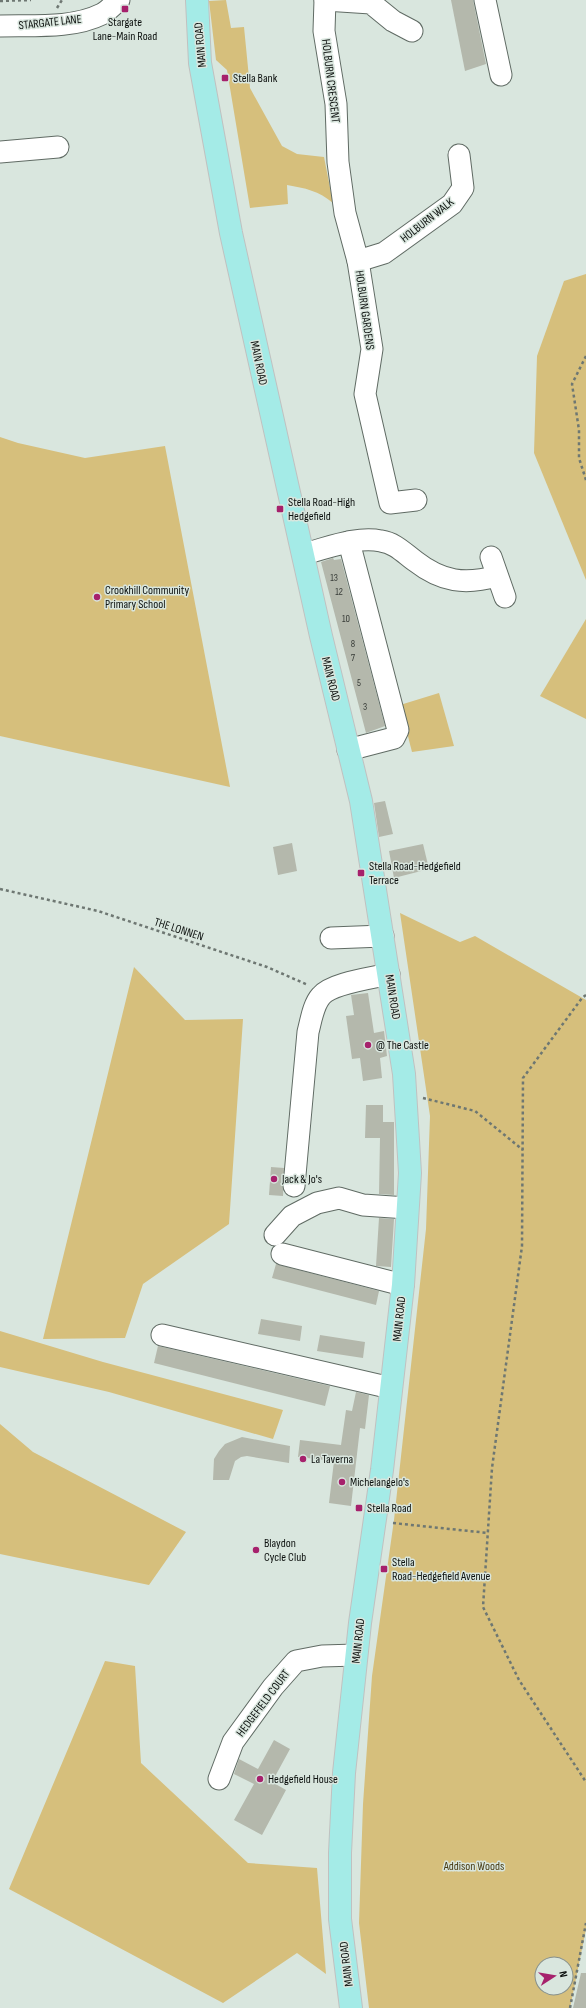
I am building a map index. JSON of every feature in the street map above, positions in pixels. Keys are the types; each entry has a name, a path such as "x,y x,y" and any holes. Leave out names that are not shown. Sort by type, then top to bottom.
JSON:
{"main road":[{"name":"MAIN ROAD","path":"197,0 200,63 230,225 320,636 361,801 404,1074 410,1174 403,1285 356,1655 344,1773 340,1853 340,1919 351,2008"}],"street":[{"name":"STARGATE LANE","path":"0,26 47,25 79,21 103,14 119,0"},
{"path":"325,0 371,3 412,32"},
{"name":"HOLBURN CRESCENT","path":"325,0 324,31 336,104 338,162"},
{"path":"485,0 501,75"},
{"path":"0,152 58,147"},
{"name":"HOLBURN WALK","path":"358,261 384,253 452,204 463,188 459,155"},
{"name":"HOLBURN GARDENS","path":"338,162 345,213 358,261 372,349 365,394 390,503 416,500"},
{"path":"303,554 349,542 365,540 382,541 397,547 426,569 463,582 482,580 494,567 505,597"},
{"path":"348,750 394,738 398,730 349,542"},
{"path":"331,938 383,936"},
{"path":"294,1186 308,1032 313,1014 321,995 341,984 389,974"},
{"path":"403,1285 278,1245 292,1216 317,1203 339,1198 363,1205 407,1208"},
{"path":"162,1335 391,1388"},
{"name":"HEDGEFIELD COURT","path":"218,1779 233,1742 273,1686 296,1661 322,1656 356,1655"}],"path":[{"path":"0,1 31,0"},
{"path":"58,5 62,0"},
{"path":"586,356 572,384 579,430 578,458 586,480"},
{"name":"THE LONNEN","path":"0,889 98,911 141,927 267,967 306,985 314,985"},
{"path":"586,995 582,998 523,1078 522,1246 492,1468 483,1607 518,1680 586,1782"},
{"path":"405,1093 475,1111 523,1150"},
{"path":"374,1521 488,1533"},
{"path":"570,2008 586,1923"}],"green space":[{"path":"226,0 231,28 244,27 250,88 282,146 297,154 324,157 333,203 312,191 287,185 288,204 250,208 227,70 216,60 209,1"},
{"path":"586,274 586,580 534,453 537,356 564,281"},
{"name":"Crookhill Community Primary School","path":"0,437 18,443 85,458 165,446 230,787 0,736"},
{"path":"586,619 586,719 540,696"},
{"path":"439,693 454,746 412,752 400,705"},
{"name":"Addison Woods","path":"400,913 460,942 475,936 586,1000 586,1929 574,1988 574,1956 534,1956 534,1996 572,1996 570,2008 369,2008 359,1923 363,1804 372,1676 394,1520 426,1229 430,1116"},
{"path":"134,967 185,1020 243,1019 229,1224 143,1284 125,1338 43,1339"},
{"path":"0,1331 103,1362 283,1410 273,1439 109,1392 0,1367"},
{"path":"0,1424 33,1452 186,1532 149,1585 0,1554"},
{"path":"105,1661 135,1666 141,1763 248,1863 317,1868 326,1974 297,1953 223,2003 9,1889"}],"building":[{"path":"451,0 473,0 486,64 465,71"},
{"path":"333,558 334,560 341,559 385,726 366,733 321,562"},
{"path":"385,801 393,834 379,837 374,803"},
{"path":"292,843 297,871 278,875 273,847"},
{"path":"423,844 429,869 394,878 389,851"},
{"name":"@ The Castle","path":"368,993 374,1033 384,1031 387,1056 380,1058 382,1078 363,1081 360,1058 352,1059 346,1016 354,1015 351,995"},
{"path":"366,1105 383,1105 383,1122 394,1122 394,1195 379,1194 380,1138 365,1138"},
{"path":"271,1167 284,1168 283,1196 269,1195"},
{"path":"379,1218 394,1219 391,1267 376,1266"},
{"path":"276,1264 379,1291 376,1305 272,1278"},
{"path":"261,1319 302,1326 300,1341 258,1334"},
{"path":"320,1335 365,1342 363,1358 317,1351"},
{"path":"158,1346 330,1386 325,1406 154,1363"},
{"name":"Michelangelo's","path":"356,1392 369,1395 365,1429 360,1428 351,1506 329,1503 334,1461 298,1457 300,1440 341,1445 346,1410 352,1411"},
{"path":"242,1437 290,1446 289,1463 247,1456 241,1457 235,1461 229,1480 213,1480 214,1459 219,1451 225,1444"},
{"path":"274,1740 290,1749 272,1782 286,1790 262,1835 234,1820 254,1784 234,1774 239,1759 258,1769"},
{"path":"581,1973 586,1973 586,2008 573,2008"}],"place":[{"name":"Stargate Lane-Main Road","path":"125,9"},
{"name":"Stella Bank","path":"225,78"},
{"name":"Stella Road-High Hedgefield","path":"280,509"},
{"name":"Crookhill Community Primary School","path":"97,597"},
{"name":"Stella Road-Hedgefield Terrace","path":"361,873"},
{"name":"@ The Castle","path":"368,1045"},
{"name":"Jack & Jo's","path":"274,1179"},
{"name":"La Taverna","path":"303,1459"},
{"name":"Michelangelo's","path":"342,1482"},
{"name":"Stella Road","path":"359,1508"},
{"name":"Blaydon Cycle Club","path":"256,1550"},
{"name":"Stella Road-Hedgefield Avenue","path":"384,1569"},
{"name":"Hedgefield House","path":"260,1779"}]}
